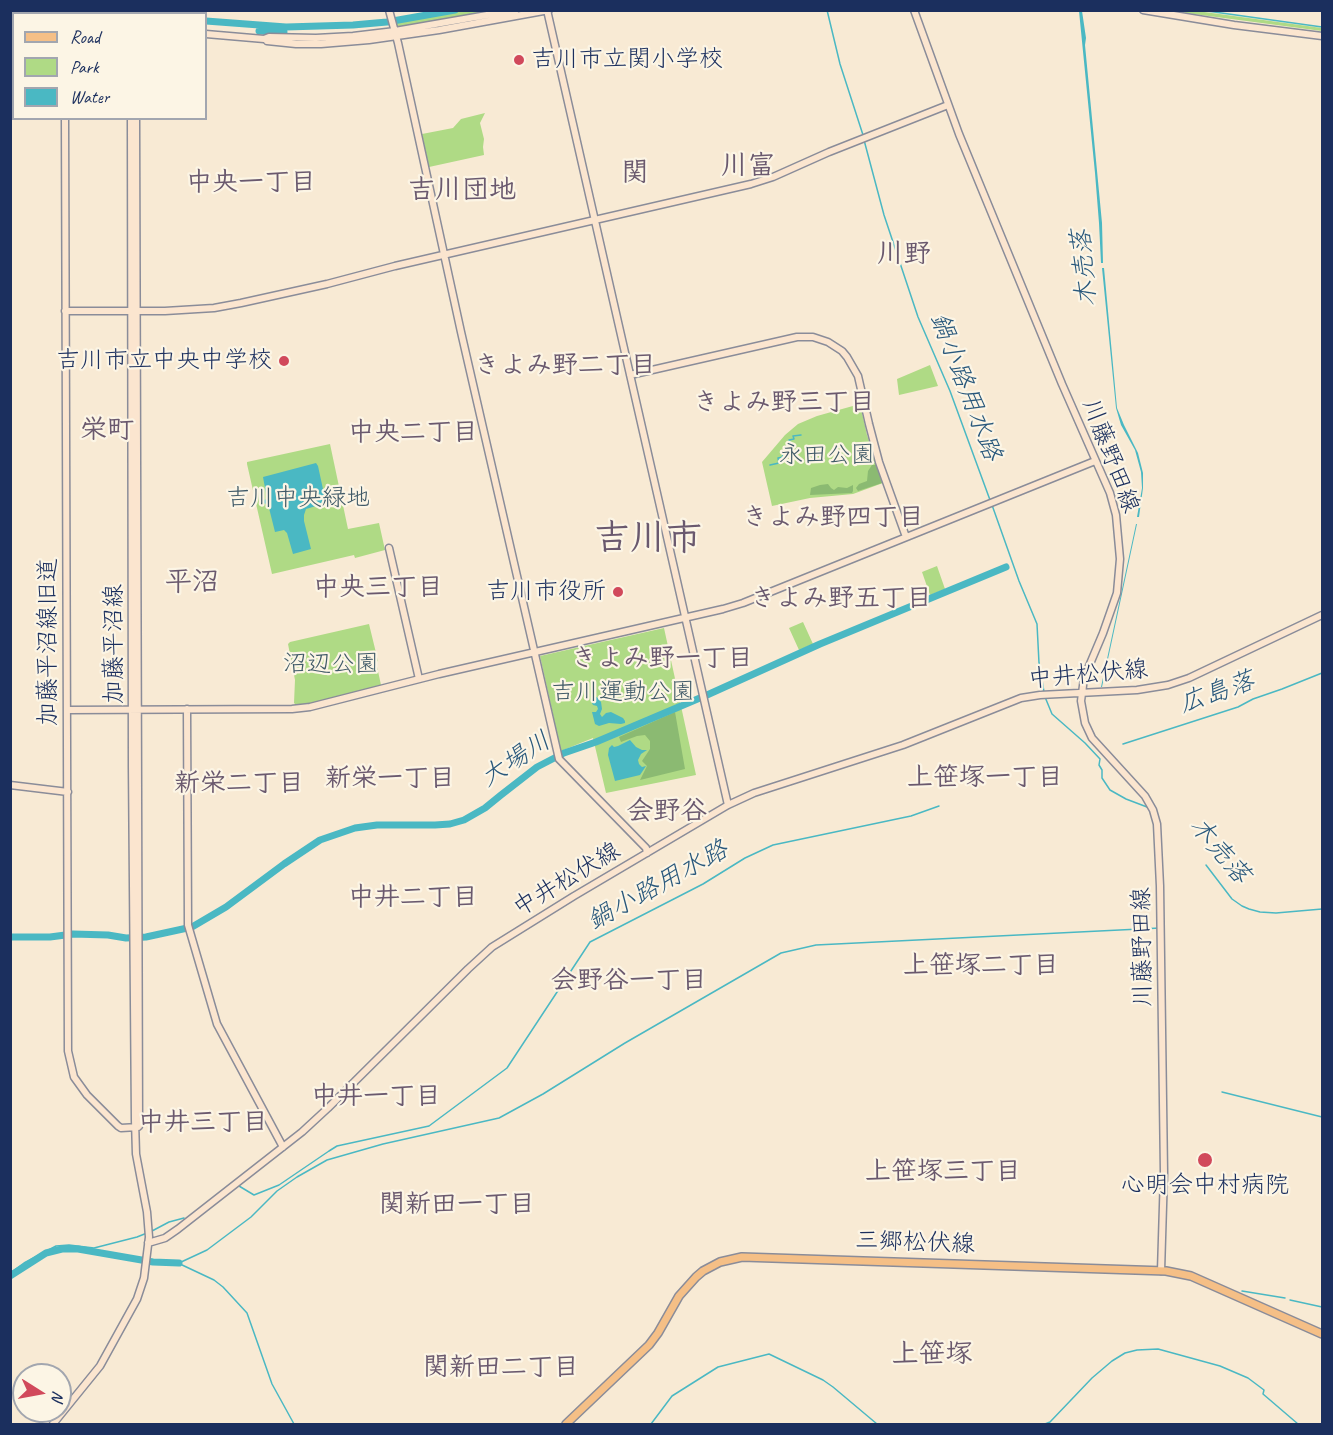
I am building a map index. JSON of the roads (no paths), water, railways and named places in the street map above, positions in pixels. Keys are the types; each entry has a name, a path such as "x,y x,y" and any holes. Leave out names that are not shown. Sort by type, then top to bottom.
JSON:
{"main road":[{"name":"三郷松伏線","path":"567,1425 649,1345 687,1285 703,1271 728,1260 742,1257 1161,1271 1184,1274 1323,1334"}],"street":[{"path":"389,10 558,757 589,792 646,848 648,853"},
{"path":"207,34 264,39 269,42 321,44 516,10"},
{"name":"川藤野田線","path":"914,10 948,105 1019,282 1114,506 1118,528 1120,569 1117,593 1084,678 1081,693 1082,715 1088,730 1101,749 1145,796 1153,810 1157,824 1164,1173 1161,1271"},
{"path":"1143,10 1227,24 1323,36"},
{"path":"395,32 548,11 728,805"},
{"path":"65,311 214,308 327,284 750,184 773,177 948,105"},
{"name":"加藤平沼線旧道","path":"65,120 68,1052 74,1077 81,1088 113,1122 122,1128 137,1127"},
{"name":"加藤平沼線","path":"131,120 134,311"},
{"name":"加藤平沼線","path":"53,1425 100,1366 137,1299 144,1278 148,1243 147,1212 136,1154 134,311 136,120"},
{"path":"630,375 797,338 813,337 828,342 842,351 858,376 873,440 906,537"},
{"path":"68,710 310,707 743,603 1095,461"},
{"path":"389,548 419,679"},
{"name":"中井松伏線","path":"148,1243 170,1235 283,1147 328,1108 485,953 574,896 728,805 754,793 903,745 1012,701 1040,695 1155,688 1183,680 1323,615"},
{"path":"187,709 188,926 218,1024 283,1147"},
{"path":"10,785 68,792"}],"water":[{"path":"1079,11 1082,11 1086,38 1102,223 1103,263 1101,263 1095,173"},
{"path":"1102,268 1104,268 1117,408 1138,453 1143,473 1143,488 1139,517 1137,517 1142,488 1141,472 1135,450 1121,425 1116,408"},
{"path":"316,463 326,503 306,509 304,521 311,549 293,554 287,533 284,530 275,532 268,504 260,501 267,499 263,477"},
{"path":"1136,524 1137,524 1101,687"},
{"path":"595,697 601,702 602,717 611,712 623,718 625,723 609,723 599,726 595,724 592,712 598,709 592,703"},
{"path":"630,740 636,747 647,750 638,760 642,767 646,766 640,775 615,781 608,755 609,748"}],"waterway":[{"path":"53,10 66,12"},
{"path":"106,10 120,12"},
{"path":"207,21 286,27 353,25 387,22 455,10"},
{"name":"鍋小路用水路","path":"827,10 840,64 863,135"},
{"path":"1200,10 1322,27"},
{"path":"259,31 284,32"},
{"name":"鍋小路用水路","path":"864,140 884,215 918,317 950,391 990,500"},
{"path":"770,465 779,463 778,458 783,457 782,452 787,451 786,446 790,445 789,440 794,439 793,436 801,435"},
{"name":"鍋小路用水路","path":"992,505 1037,624 1039,663 1044,692"},
{"name":"大場川","path":"10,937 50,937 73,934 126,938 146,937 192,927 226,907 320,840 355,828 377,825 450,824 464,820 485,808 537,767 564,753 596,742 820,644 1006,567"},
{"name":"広島落","path":"1123,744 1238,707 1322,673"},
{"name":"鍋小路用水路","path":"1045,697 1052,714 1100,759 1102,778 1110,790 1147,807"},
{"name":"鍋小路用水路","path":"239,1186 254,1195 279,1185 337,1146 429,1126 507,1068 590,942 773,845 911,816 939,806"},
{"name":"木売落","path":"1206,865 1232,899 1249,909 1276,913 1322,909"},
{"path":"179,1263 207,1250 251,1217 277,1191 327,1160 383,1144 499,1118 781,953 816,945 1160,928"},
{"path":"1222,1092 1322,1117"},
{"name":"鍋小路用水路","path":"152,1231 169,1222 184,1218"},
{"name":"鍋小路用水路","path":"10,1273 56,1246 94,1248 147,1233"},
{"name":"鍋小路用水路","path":"10,1276 46,1253 62,1249 78,1249 153,1262 179,1263"},
{"path":"180,1264 214,1280 247,1313 272,1384 294,1424"},
{"path":"1242,1291 1285,1298"},
{"path":"1290,1300 1322,1307"},
{"path":"1045,1424 1050,1422 1092,1378 1112,1361 1125,1353 1158,1349 1220,1366 1248,1378 1264,1390 1263,1394 1298,1424"},
{"path":"651,1424 672,1396 718,1367 769,1354 823,1380 877,1424"}],"place":[{"name":"吉川市立関小学校","path":"519,60"},
{"name":"吉川市立中央中学校","path":"284,361"},
{"name":"吉川市役所","path":"618,592"},
{"name":"心明会中村病院","path":"1205,1160"}],"district":[{"name":"川富","path":"748,167"},
{"name":"関","path":"635,174"},
{"name":"中央一丁目","path":"251,183"},
{"name":"吉川団地","path":"462,191"},
{"name":"川野","path":"904,255"},
{"name":"きよみ野二丁目","path":"565,366"},
{"name":"きよみ野三丁目","path":"784,403"},
{"name":"栄町","path":"107,431"},
{"name":"中央二丁目","path":"413,433"},
{"name":"きよみ野四丁目","path":"833,518"},
{"name":"吉川市","path":"648,540"},
{"name":"平沼","path":"192,583"},
{"name":"中央三丁目","path":"378,588"},
{"name":"きよみ野五丁目","path":"841,599"},
{"name":"きよみ野一丁目","path":"662,659"},
{"name":"上笹塚一丁目","path":"985,778"},
{"name":"新栄一丁目","path":"390,779"},
{"name":"新栄二丁目","path":"239,784"},
{"name":"会野谷","path":"667,812"},
{"name":"中井二丁目","path":"413,898"},
{"name":"上笹塚二丁目","path":"981,966"},
{"name":"会野谷一丁目","path":"629,981"},
{"name":"中井一丁目","path":"376,1097"},
{"name":"中井三丁目","path":"203,1123"},
{"name":"上笹塚三丁目","path":"943,1172"},
{"name":"関新田一丁目","path":"457,1205"},
{"name":"上笹塚","path":"932,1355"},
{"name":"関新田二丁目","path":"501,1368"}],"park label":[{"name":"永田公園","path":"827,456"},
{"name":"吉川中央緑地","path":"298,499"},
{"name":"沼辺公園","path":"331,665"},
{"name":"吉川運動公園","path":"623,693"}]}
